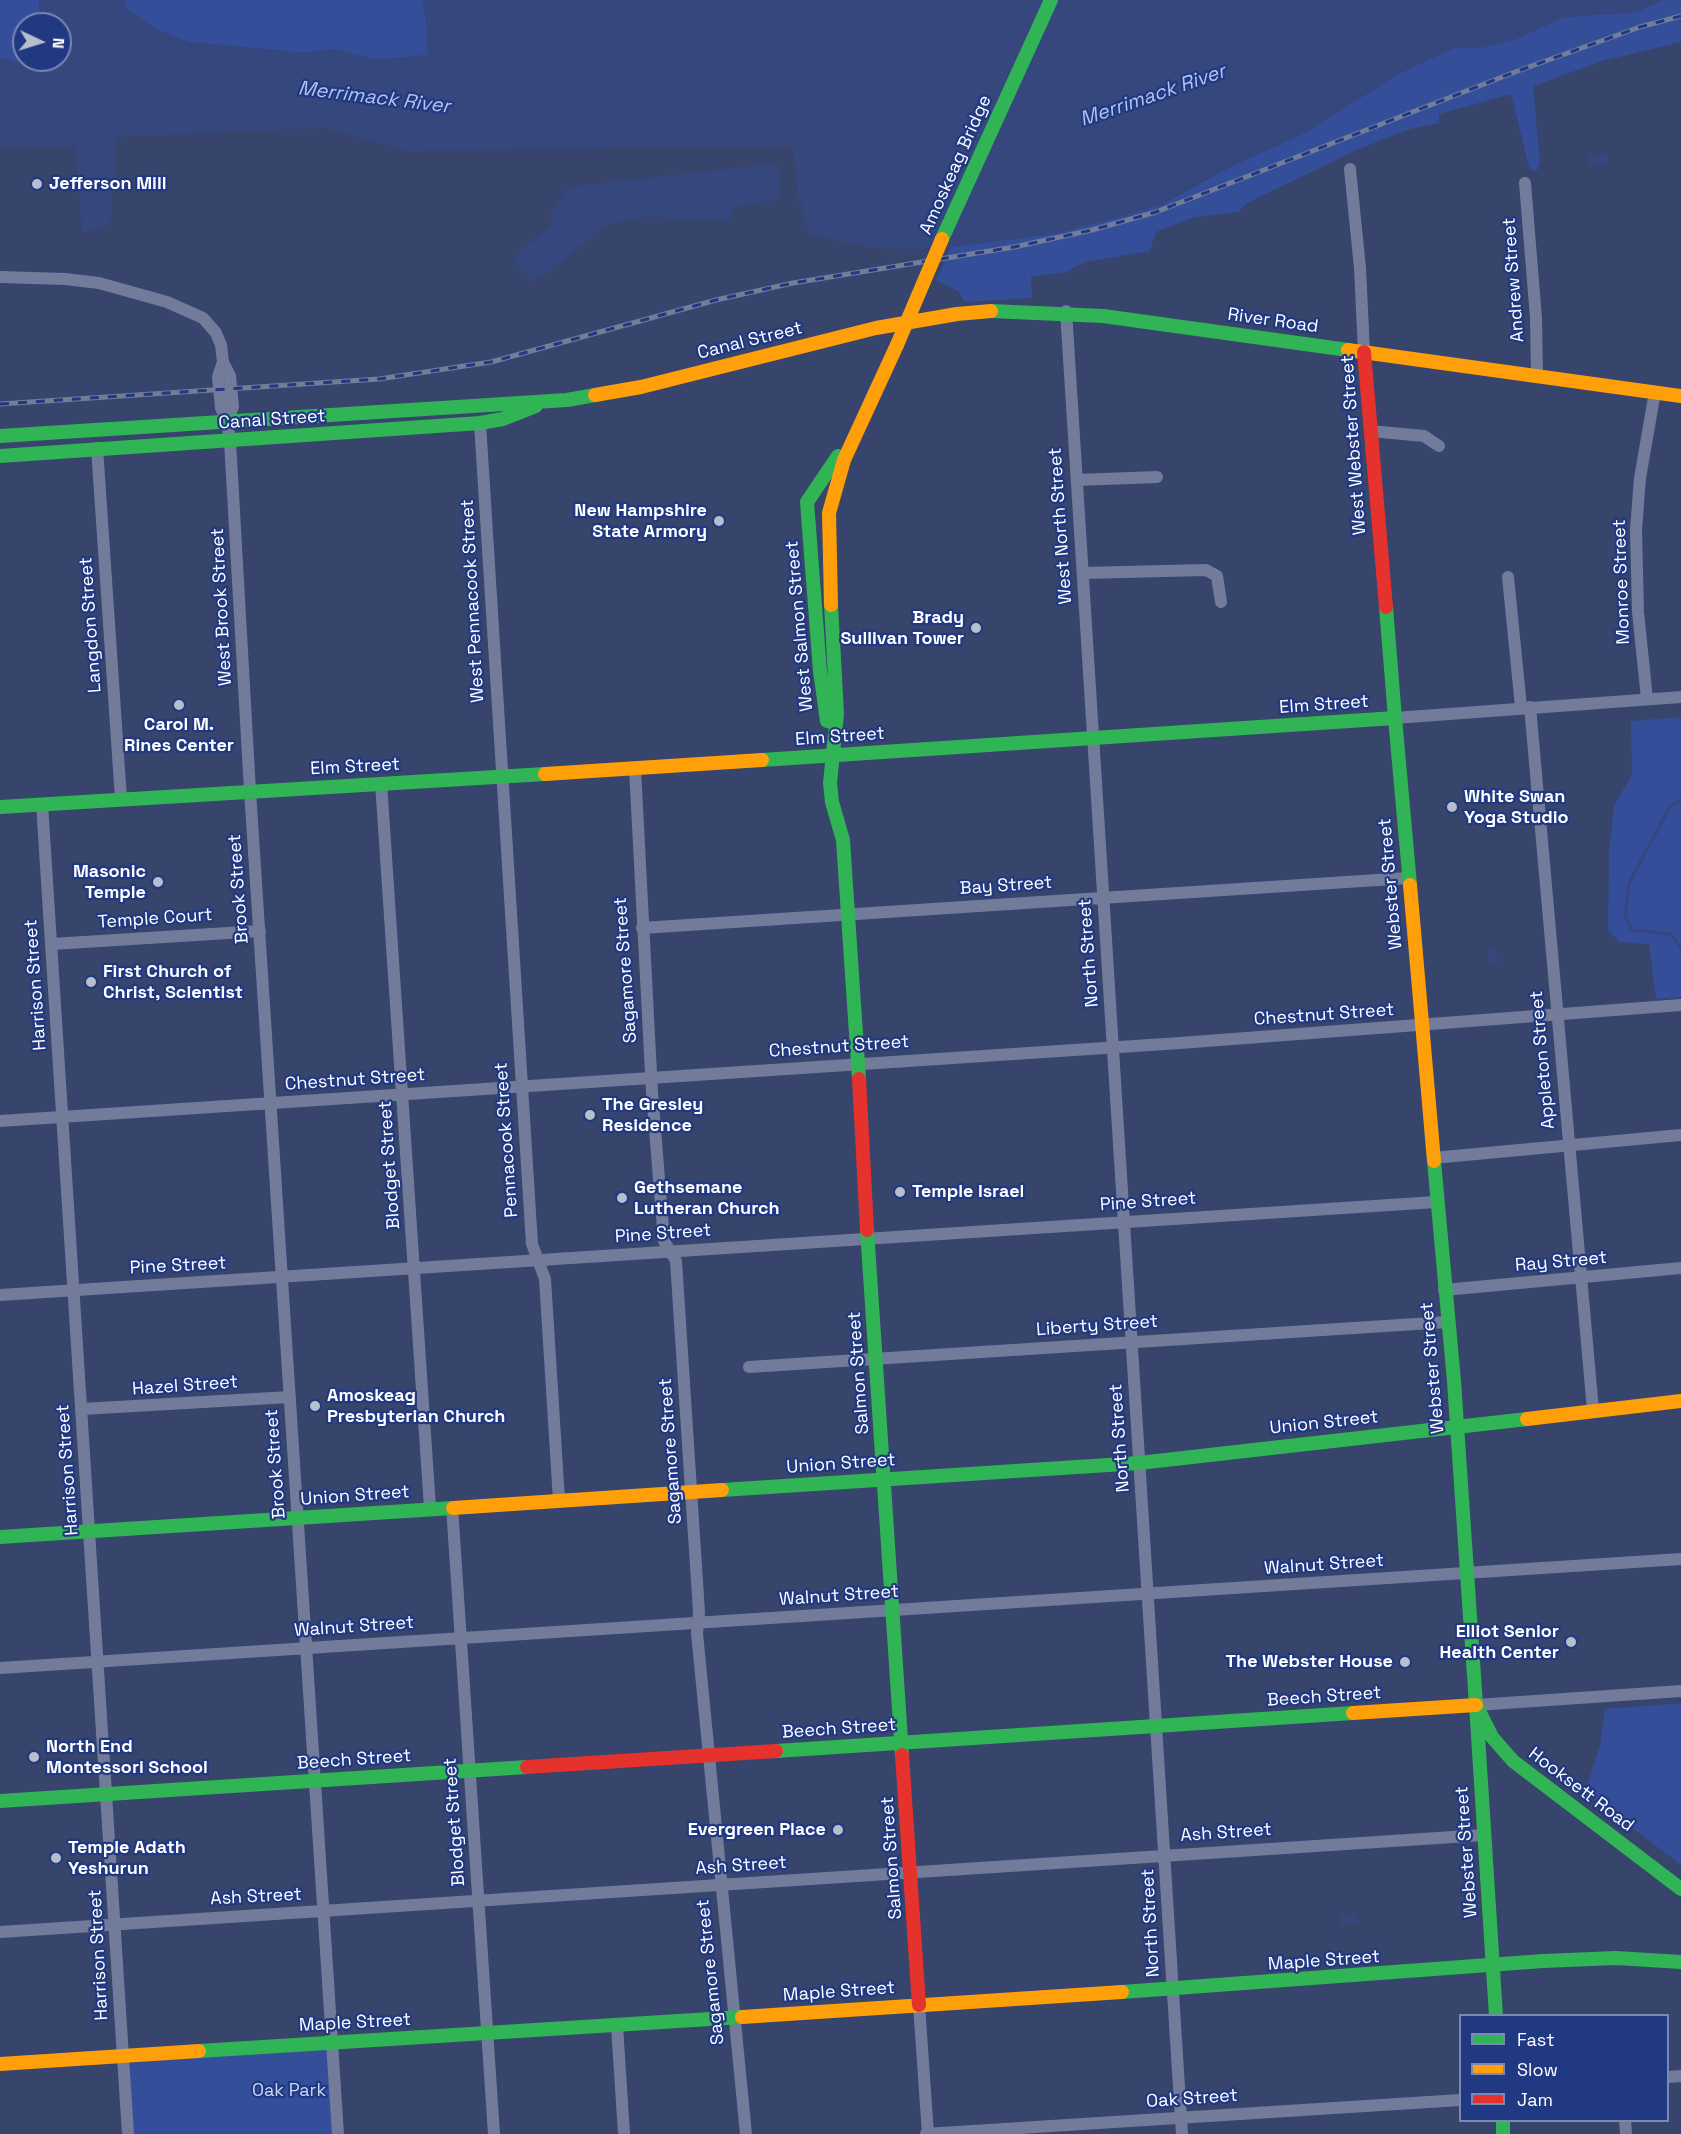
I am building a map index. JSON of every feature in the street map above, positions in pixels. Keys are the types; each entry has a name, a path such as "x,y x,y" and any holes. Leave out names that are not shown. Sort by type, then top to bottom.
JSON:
{"main road":[{"name":"Amoskeag Bridge","path":"897,345 1051,0"},
{"name":"River Road","path":"859,332 983,310 1066,311 1681,396"},
{"name":"Canal Street","path":"0,436 521,402 543,403 641,387 859,332"},
{"name":"West Salmon Street","path":"832,755 837,714 828,522 837,478 897,345"},
{"name":"West Webster Street","path":"1364,352 1395,718"},
{"name":"Canal Street","path":"0,456 480,423 503,419 543,403"},
{"name":"West Salmon Street","path":"832,755 820,671 807,502 861,423"},
{"name":"Elm Street","path":"0,807 1395,718"},
{"name":"Webster Street","path":"1395,718 1457,1426 1496,2014"},
{"name":"Salmon Street","path":"832,755 830,792 843,840 849,915 875,1359 894,1611 919,2005"},
{"name":"Union Street","path":"0,1537 1139,1462 1681,1401"},
{"name":"Beech Street","path":"0,1801 1476,1706"},
{"name":"Hooksett Road","path":"1476,1706 1488,1731 1504,1752 1560,1799 1681,1889"},
{"path":"1479,1761 1494,1752 1504,1752"},
{"name":"Maple Street","path":"0,2064 617,2026 1616,1958 1681,1962"}],"street":[{"name":"West Webster Street","path":"1350,169 1360,268 1364,352"},
{"name":"Andrew Street","path":"1525,183 1536,318 1537,375"},
{"name":"West Brook Street","path":"0,277 65,279 99,283 167,302 203,318 211,325 221,345 223,362 218,377 221,408 227,421 230,441 250,791"},
{"name":"West North Street","path":"1066,311 1094,739"},
{"name":"Monroe Street","path":"1647,699 1638,612 1636,530 1640,478 1655,392"},
{"name":"West Pennacook Street","path":"480,423 503,776"},
{"path":"1370,431 1424,436 1439,446"},
{"name":"Langdon Street","path":"97,448 121,799"},
{"path":"1077,480 1157,477"},
{"path":"1083,573 1206,570 1217,576 1221,602"},
{"name":"Appleton Street","path":"1508,577 1526,707 1558,1014 1593,1410"},
{"name":"Elm Street","path":"1395,718 1681,697"},
{"name":"North Street","path":"1094,739 1182,2134"},
{"name":"Sagamore Street","path":"635,768 651,1079 664,1241 676,1261 708,1755 746,2134"},
{"name":"Pennacook Street","path":"503,776 532,1244 545,1279 559,1500"},
{"name":"Blodget Street","path":"381,783 430,1508"},
{"name":"Brook Street","path":"250,791 338,2134"},
{"name":"Harrison Street","path":"42,804 128,2134"},
{"name":"Bay Street","path":"642,928 1408,878"},
{"name":"Temple Court","path":"52,944 260,931"},
{"name":"Chestnut Street","path":"0,1120 522,1088 858,1062 1113,1048 1681,1005"},
{"path":"1433,1158 1681,1135"},
{"name":"Pine Street","path":"0,1295 1436,1202"},
{"name":"Ray Street","path":"1444,1290 1681,1268"},
{"name":"Liberty Street","path":"749,1367 1447,1322"},
{"name":"Hazel Street","path":"82,1409 290,1397"},
{"name":"Blodget Street","path":"452,1507 494,2134"},
{"name":"Walnut Street","path":"0,1668 1148,1596 1681,1559"},
{"name":"Beech Street","path":"1476,1706 1681,1691"},
{"name":"Ash Street","path":"0,1932 1484,1835"},
{"name":"Salmon Street","path":"919,2005 928,2134"},
{"path":"617,2026 624,2134"},
{"name":"Oak Street","path":"928,2134 1459,2100"}],"green space":[{"path":"0,0 39,0 39,12 12,12 12,60 0,59"},
{"path":"124,0 422,0 426,18 428,55 376,60 335,49 304,53 189,42 157,30 126,8"},
{"path":"1663,0 1681,0 1681,42 1602,61 1533,86 1540,163 1537,170 1533,171 1529,167 1511,94 1439,114 1439,123 1410,129 1359,149 1249,202 1238,212 1194,217 1156,232 1150,251 1085,262 1066,272 1031,277 1032,298 965,302 958,291 936,280 951,247 1058,233 1161,205 1400,73 1456,47 1479,48 1516,39 1564,17 1636,12"},
{"path":"1681,717 1681,997 1656,999 1649,944 1620,942 1608,931 1609,852 1614,805 1632,775 1631,721"},
{"path":"1681,1703 1681,1865 1585,1792 1600,1745 1605,1709"},
{"name":"Oak Park","path":"332,2042 338,2134 128,2134 124,2064"}],"water":[{"name":"Merrimack River","path":"39,0 124,0 126,8 157,30 189,42 304,53 335,49 376,60 428,55 426,18 422,0 1663,0 1636,12 1564,17 1516,39 1479,48 1455,47 1400,73 1307,132 1202,180 1161,205 1058,233 931,250 873,248 811,235 801,215 802,202 799,202 792,146 408,151 325,128 115,137 116,170 111,192 111,219 104,228 82,233 76,147 0,146 0,58 12,60 12,72 72,72 72,12 39,12"},
{"path":"1608,154 1608,165 1589,166 1588,155"},
{"path":"778,163 781,199 732,207 730,221 642,217 606,225 550,271 531,281 513,258 552,224 551,213 568,187"},
{"path":"1488,948 1496,948 1498,964 1489,965"},
{"path":"1357,1914 1357,1923 1341,1925 1340,1915"}],"waterway":[{"path":"1681,800 1670,807 1629,883 1625,916 1632,930 1671,934 1681,948"}],"railway":[{"path":"0,404 379,379 491,362 716,300 793,283 1014,247 1092,230 1156,212 1515,72 1640,27 1681,16"}],"traffic: fast":[{"path":"942,239 1051,0"},
{"path":"991,311 1103,316 1348,350"},
{"path":"0,436 567,400 595,395"},
{"path":"0,456 480,423 503,419 536,406"},
{"path":"827,721 820,671 807,502 838,456"},
{"path":"831,605 837,714 830,783 832,802 843,840 859,1079"},
{"path":"1386,607 1395,718"},
{"path":"762,760 1395,718 1410,885"},
{"path":"0,807 545,774"},
{"path":"1434,1161 1454,1381 1476,1705 1492,1737 1513,1761 1681,1889"},
{"path":"867,1230 902,1755"},
{"path":"722,1490 1139,1463 1527,1419"},
{"path":"0,1537 453,1508"},
{"path":"1476,1705 1496,2014"},
{"path":"776,1751 1353,1713"},
{"path":"0,1801 527,1767"},
{"path":"1122,1992 1543,1961 1616,1958 1681,1962"},
{"path":"199,2051 742,2017"},
{"path":"1503,2122 1503,2134"}],"traffic: slow":[{"path":"897,345 942,239"},
{"path":"595,395 641,387 876,328 957,314 991,311"},
{"path":"831,605 829,513 844,460 897,345"},
{"path":"1348,350 1681,396"},
{"path":"545,774 762,760"},
{"path":"1410,885 1434,1161"},
{"path":"1527,1419 1681,1401"},
{"path":"453,1508 722,1490"},
{"path":"1353,1713 1476,1705"},
{"path":"742,2017 1122,1992"},
{"path":"0,2064 199,2051"}],"traffic: jam":[{"path":"1364,352 1386,607"},
{"path":"859,1079 867,1230"},
{"path":"527,1767 776,1751"},
{"path":"902,1755 919,2005"}],"place":[{"name":"Jefferson Mill","path":"37,184"},
{"name":"New Hampshire State Armory","path":"719,521"},
{"name":"Brady Sullivan Tower","path":"976,628"},
{"name":"Carol M. Rines Center","path":"179,705"},
{"name":"White Swan Yoga Studio","path":"1452,807"},
{"name":"Masonic Temple","path":"158,882"},
{"name":"First Church of Christ, Scientist","path":"91,982"},
{"name":"The Gresley Residence","path":"590,1115"},
{"name":"Temple Israel","path":"900,1192"},
{"name":"Gethsemane Lutheran Church","path":"622,1198"},
{"name":"Amoskeag Presbyterian Church","path":"315,1406"},
{"name":"Elliot Senior Health Center","path":"1571,1642"},
{"name":"The Webster House","path":"1405,1662"},
{"name":"North End Montessori School","path":"34,1757"},
{"name":"Evergreen Place","path":"838,1830"},
{"name":"Temple Adath Yeshurun","path":"56,1858"}]}
